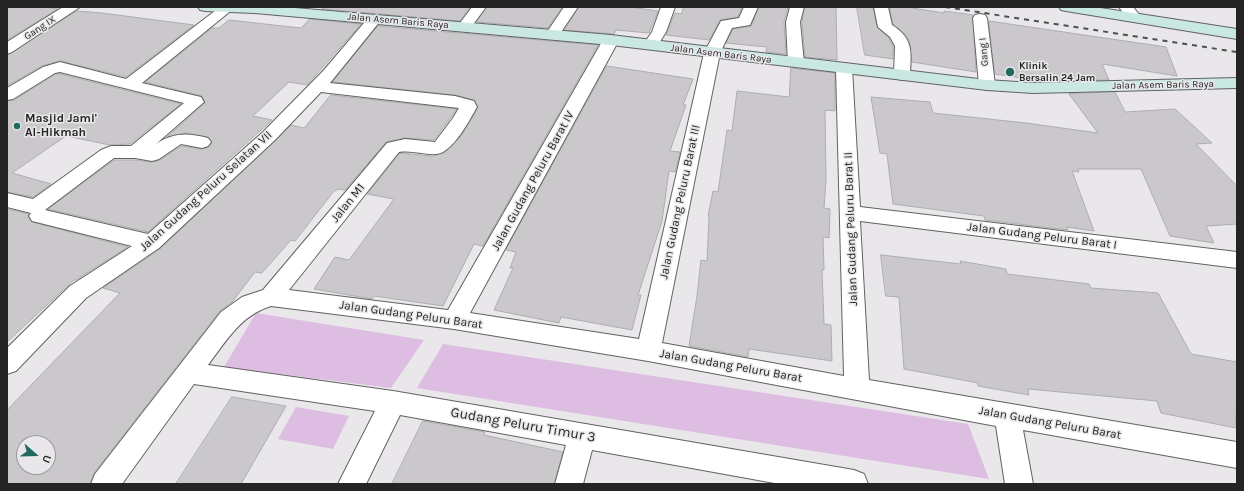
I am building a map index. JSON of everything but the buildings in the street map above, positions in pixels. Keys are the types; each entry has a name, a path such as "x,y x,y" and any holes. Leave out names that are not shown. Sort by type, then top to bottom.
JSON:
{"street":[{"name":"Gang IX","path":"7,49 73,7"},
{"name":"Jalan Asem Baris Raya","path":"205,7 226,9 256,8 371,15 464,27 611,40 987,85 1033,88 1237,83"},
{"path":"464,27 479,7"},
{"path":"552,35 571,7"},
{"path":"651,45 659,32 668,7"},
{"name":"Jalan Gudang Peluru Barat III","path":"648,351 712,53 726,24 745,22 751,7"},
{"path":"796,63 793,27 798,7"},
{"path":"881,7 885,27 896,34 903,46 902,75"},
{"path":"1066,7 1130,12 1237,34"},
{"path":"130,84 226,9"},
{"name":"Jalan Gudang Peluru Selatan VII","path":"7,364 78,292 152,243 269,136 330,73 371,15"},
{"name":"Gang I","path":"980,18 987,85"},
{"name":"Jalan Gudang Peluru Barat IV","path":"454,320 611,40"},
{"path":"7,95 49,70 56,68 130,84 196,102 135,152"},
{"name":"Jalan Gudang Peluru Barat II","path":"844,68 857,389"},
{"name":"Jalan M1","path":"271,297 393,147 405,145 436,148 441,146 461,120 468,104 456,101 316,86"},
{"path":"7,200 36,207 111,152 135,152 152,155 179,138 202,142"},
{"name":"Jalan Gudang Peluru Barat I","path":"850,213 1236,259"},
{"path":"39,216 152,243"},
{"name":"Jalan Gudang Peluru Barat","path":"105,484 230,319 250,303 271,297 454,320 648,351 1007,416 1237,455"},
{"name":"Gudang Peluru Timur 3","path":"189,373 393,402 582,435 799,479 854,484"},
{"path":"352,484 393,402"},
{"path":"1007,416 1019,484"},
{"path":"569,484 582,435"}],"shaded area":[{"path":"256,313 424,340 391,388 224,367"},
{"path":"443,344 968,424 989,479 417,388"},
{"path":"296,407 349,416 333,449 278,439"}],"railway":[{"path":"945,7 1237,52"}],"place":[{"name":"Klinik Bersalin 24 Jam","path":"1010,72"},
{"name":"Masjid Jami' Al-Hikmah","path":"17,126"}]}
